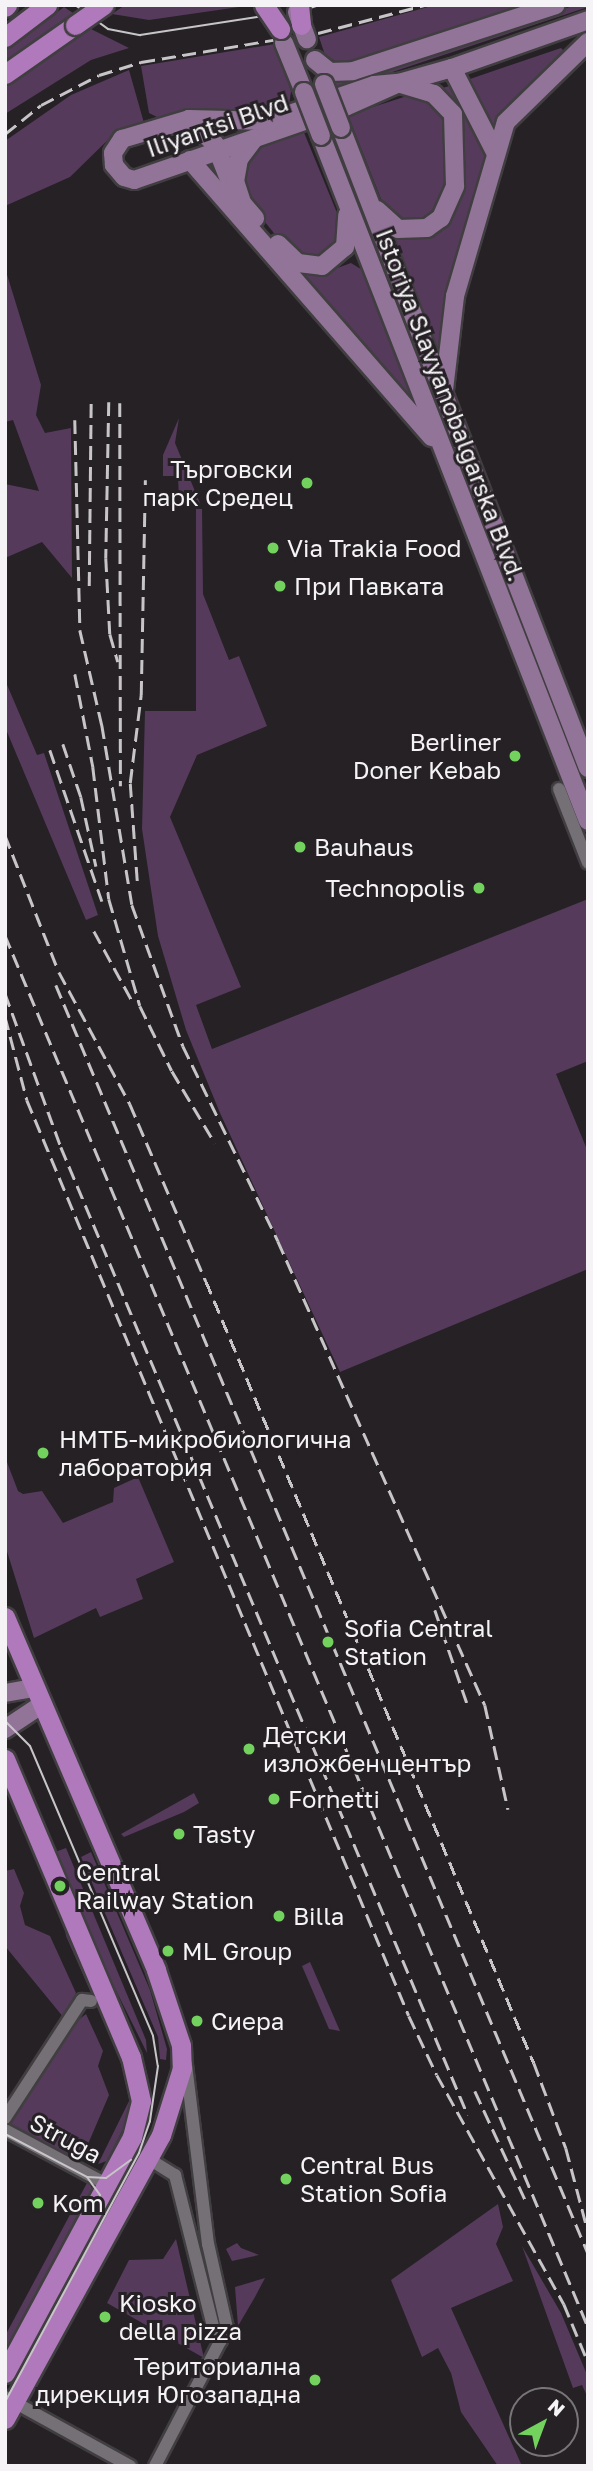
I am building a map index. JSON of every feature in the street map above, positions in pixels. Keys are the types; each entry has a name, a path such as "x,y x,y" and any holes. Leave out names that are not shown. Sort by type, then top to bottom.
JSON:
{"main road":[{"path":"5,74 104,5"},
{"path":"264,5 282,36"},
{"name":"Istoriya Slavyanobalgarska Blvd.","path":"272,5 440,447 588,821"},
{"path":"314,60 330,72 353,71 556,5"},
{"path":"5,37 47,6"},
{"name":"Istoriya Slavyanobalgarska Blvd.","path":"300,19 588,768"},
{"name":"Iliyantsi Blvd","path":"398,83 381,94 134,180 120,174 113,159 122,139 189,119 269,121 374,85 398,83 452,68 588,20"},
{"path":"444,397 455,296 495,152 506,122 588,42"},
{"path":"452,68 495,152"},
{"path":"370,200 390,224 415,231 441,218 455,187 453,114 434,94 398,83"},
{"path":"189,119 216,151 228,182 247,209 288,256 316,267 332,261 345,247 346,201"},
{"path":"247,209 239,196 235,173 242,152 258,137"},
{"path":"190,160 440,447"},
{"path":"5,1617 156,1970 181,2045 180,2083 149,2159 8,2406"},
{"path":"5,1693 37,1696"},
{"path":"5,1729 37,1696"},
{"path":"5,1759 139,2083 141,2101 132,2137 5,2373"}],"street":[{"path":"558,789 588,863"},
{"path":"5,2118 82,2000 91,2000"},
{"path":"155,2466 227,2328 208,2245 195,2120 181,2045"},
{"name":"Struga","path":"5,2130 106,2184"},
{"path":"149,2159 175,2175 214,2330 221,2341"},
{"path":"8,2406 130,2466"}],"shaded area":[{"path":"125,5 253,5 149,20 112,14"},
{"path":"435,5 543,5 344,66 325,55 319,37"},
{"path":"576,5 588,7 338,90 334,80"},
{"path":"64,7 73,13 5,63 5,51"},
{"path":"91,29 129,48 91,60 5,114 5,84"},
{"path":"275,44 291,91 289,106 257,114 161,119 149,113 141,66"},
{"path":"561,48 565,52 506,113 492,134 468,83 470,79"},
{"path":"129,70 144,123 115,133 70,177 5,206 5,141 71,95"},
{"path":"456,84 490,156 445,310 441,363 391,230 412,237 460,189 462,124 436,90"},
{"path":"407,96 423,96 445,112 451,187 436,213 412,221 401,218 381,199 348,115"},
{"path":"303,130 342,225 339,247 313,261 286,248 239,190 242,161 254,147"},
{"path":"212,161 226,189 288,262 318,275 351,263 364,271 419,415 208,174 206,165"},
{"path":"5,268 41,385 36,415 45,433 71,428 72,578 42,542 5,558 5,484 39,491 13,420 5,422"},
{"path":"179,418 175,443 202,508 203,594 229,660 239,656 267,726 197,755 170,817 241,987 196,1005 212,1049 588,899 588,1061 556,1074 588,1152 588,1269 340,1372 220,1113 186,1030 158,936 142,829 145,711 196,711 196,505 179,503 178,476 163,476 163,455"},
{"path":"5,680 37,755 44,753 98,915 86,920 5,727"},
{"path":"5,1457 18,1491 23,1494 42,1491 63,1523 113,1502 114,1488 138,1477 174,1562 136,1579 143,1599 100,1617 96,1608 34,1638 5,1545"},
{"path":"194,1793 199,1803 184,1812 124,1837 121,1834"},
{"path":"66,1848 146,2040 147,2053 90,1938 55,1852"},
{"path":"91,1852 150,1990 167,2049 166,2060 160,2059 158,2037 81,1857"},
{"path":"14,1869 24,1893 20,1906 25,1925 50,1936 76,1993 64,2018 5,1946 5,1871"},
{"path":"64,1921 133,2086 129,2117 107,2161 98,2164 130,2099 130,2081 66,1936"},
{"path":"310,1962 340,2031 329,2029 302,1966"},
{"path":"86,2014 103,2051 98,2066 109,2095 79,2165 6,2126 73,2024"},
{"path":"88,2181 93,2190 5,2353 5,2336"},
{"path":"498,2204 503,2227 496,2244 513,2281 451,2308 509,2437 509,2457 518,2457 522,2466 498,2466 461,2412 451,2373 438,2348 422,2357 391,2280"},
{"path":"176,2239 204,2358 107,2303 129,2260 163,2259"},
{"path":"237,2243 241,2248 259,2255 232,2261 226,2249"},
{"path":"522,2246 561,2313 588,2377 588,2398 582,2385 573,2387"},
{"path":"265,2278 255,2297 238,2326 235,2287"}],"tram line":[{"path":"75,5 108,29 140,35 264,16"},
{"path":"310,8 319,5"},
{"path":"5,1721 30,1746 153,2036 158,2066 150,2121 139,2153 5,2402"},
{"path":"5,2134 87,2177 100,2195 101,2213"},
{"path":"87,2177 106,2178 131,2160"}],"railway":[{"path":"318,33 425,5"},
{"path":"5,134 41,105 99,75 141,62 273,40"},
{"path":"89,586 91,399"},
{"path":"109,402 106,558 110,634 118,662"},
{"path":"120,403 121,786"},
{"path":"75,420 80,630 102,725 132,905 183,1046 278,1241 485,1705 508,1809"},
{"path":"137,881 130,783 141,695 145,480"},
{"path":"75,674 93,767 109,899 140,1006 172,1071 215,1143"},
{"path":"63,744 81,797 96,866"},
{"path":"50,750 102,901"},
{"path":"5,835 59,972 130,1104 534,2063 566,2148 588,2231"},
{"path":"94,931 134,1004"},
{"path":"5,935 588,2327"},
{"path":"56,985 588,2253"},
{"path":"5,993 61,1147 468,2115"},
{"path":"5,1016 27,1100 409,2016 437,2075 564,2304 588,2362"},
{"path":"435,1610 467,1703"},
{"path":"475,2091 525,2199"}],"place":[{"name":"Търговски парк Средец","path":"307,483"},
{"name":"Via Trakia Food","path":"273,548"},
{"name":"При Павката","path":"280,586"},
{"name":"Berliner Doner Kebab","path":"515,756"},
{"name":"Bauhaus","path":"300,847"},
{"name":"Technopolis","path":"479,888"},
{"name":"НМТБ-микробиологична лаборатория","path":"43,1453"},
{"name":"Sofia Central Station","path":"328,1642"},
{"name":"Детски изложбен център","path":"249,1749"},
{"name":"Fornetti","path":"274,1799"},
{"name":"Tasty","path":"179,1834"},
{"name":"Central Railway Station","path":"60,1886"},
{"name":"Billa","path":"279,1916"},
{"name":"ML Group","path":"168,1951"},
{"name":"Сиера","path":"197,2021"},
{"name":"Central Bus Station Sofia","path":"286,2179"},
{"name":"Kom","path":"38,2203"},
{"name":"Kiosko della pizza","path":"105,2317"},
{"name":"Териториална дирекция Югозападна","path":"315,2380"}]}
